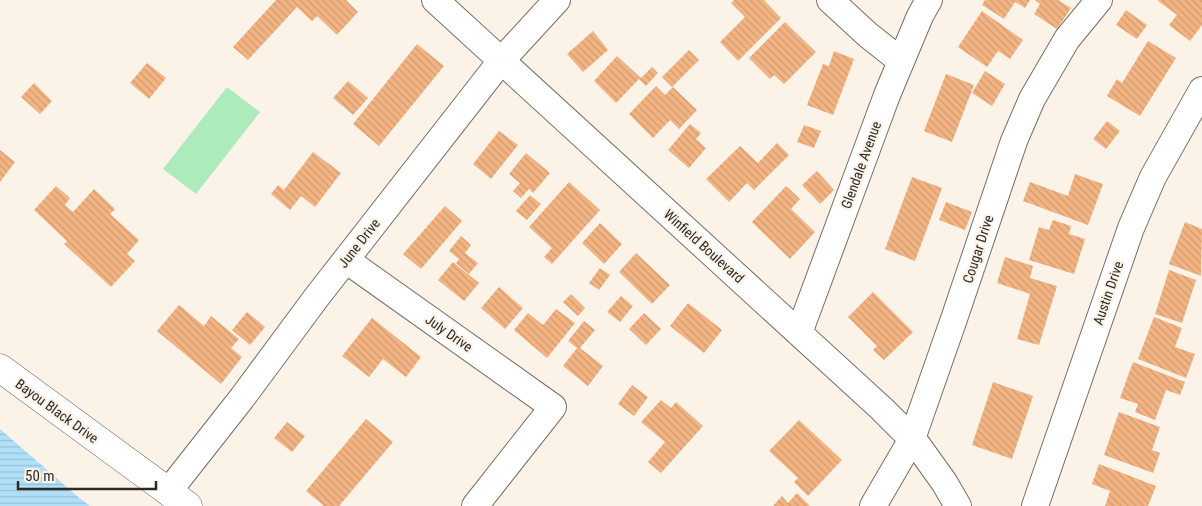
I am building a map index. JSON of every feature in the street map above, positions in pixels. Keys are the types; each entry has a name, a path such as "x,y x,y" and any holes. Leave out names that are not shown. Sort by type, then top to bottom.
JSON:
{"main road":[{"name":"Bayou Black Drive","path":"0,368 178,499"}],"street":[{"name":"Winfield Boulevard","path":"435,0 882,409 912,439 944,482 958,506"},
{"name":"June Drive","path":"178,499 242,398 346,260 502,61 557,0"},
{"path":"830,0 868,35 901,61"},
{"name":"Glendale Avenue","path":"799,332 901,61 920,16 929,0"},
{"name":"Cougar Drive","path":"873,506 912,439 1014,141 1032,99 1067,39 1098,0"},
{"name":"Austin Drive","path":"1036,506 1131,228 1153,176 1202,90"},
{"name":"July Drive","path":"346,260 553,406 475,506"}],"green space":[{"path":"227,87 260,112 196,194 163,169"}],"water":[{"path":"0,429 77,496 90,506 0,506"}],"building":[{"path":"276,0 346,0 358,12 337,35 317,16 312,21 297,7 248,60 233,47"},
{"path":"734,0 764,0 781,18 738,61 720,42 745,17 731,3"},
{"path":"985,0 1030,0 1025,8 1015,2 1004,19 982,5"},
{"path":"1035,0 1058,0 1071,8 1057,29 1034,14 1040,4"},
{"path":"1159,0 1202,0 1202,25 1190,41 1169,25 1177,15"},
{"path":"1126,10 1147,25 1137,39 1116,25"},
{"path":"982,11 1023,40 1010,59 998,51 987,67 958,47"},
{"path":"785,22 816,52 784,84 774,75 770,79 749,58"},
{"path":"593,31 608,50 583,72 567,54"},
{"path":"1148,41 1176,58 1140,116 1107,96 1117,79 1122,83"},
{"path":"417,44 444,66 379,146 353,124"},
{"path":"689,50 699,60 672,87 662,77"},
{"path":"834,51 854,59 833,115 807,105 823,64 829,66"},
{"path":"617,56 641,78 652,67 658,73 646,86 639,79 616,103 594,81"},
{"path":"147,63 166,78 149,99 130,83"},
{"path":"985,71 1005,84 992,106 972,93"},
{"path":"946,74 974,85 952,142 924,131"},
{"path":"348,81 368,98 353,115 333,98"},
{"path":"34,83 52,101 40,114 21,97"},
{"path":"656,86 665,95 673,87 697,110 679,129 670,120 653,138 629,114"},
{"path":"1107,121 1120,131 1106,149 1093,139"},
{"path":"690,124 701,133 696,139 706,148 689,168 668,150"},
{"path":"804,125 821,131 814,148 797,142"},
{"path":"499,131 518,145 491,179 473,164"},
{"path":"777,143 789,155 754,190 747,183 729,202 706,179 740,146 758,163"},
{"path":"0,150 15,162 0,182"},
{"path":"313,152 341,173 315,207 301,196 290,210 271,194 278,185 284,190"},
{"path":"526,153 550,173 533,193 529,189 521,198 513,191 520,183 509,174"},
{"path":"817,171 834,190 820,204 802,185"},
{"path":"1075,174 1103,184 1088,225 1023,201 1030,182 1068,196"},
{"path":"912,177 942,188 915,261 885,249"},
{"path":"569,182 600,210 552,264 544,257 552,248 529,227"},
{"path":"56,186 70,198 65,205 73,212 94,189 115,209 110,214 139,240 127,254 135,261 111,287 64,244 67,241 34,210"},
{"path":"786,186 800,199 791,209 815,232 790,259 752,222"},
{"path":"530,195 541,204 527,220 516,211"},
{"path":"946,202 972,212 965,230 939,220"},
{"path":"445,206 462,221 421,269 403,254"},
{"path":"1053,220 1071,226 1069,234 1085,239 1074,274 1029,260 1039,227 1049,230"},
{"path":"1185,222 1202,229 1201,276 1169,264"},
{"path":"600,223 622,244 604,264 582,243"},
{"path":"461,236 471,245 465,253 478,263 469,274 456,263 459,259 449,251"},
{"path":"636,253 670,285 652,304 619,272"},
{"path":"1005,257 1033,266 1030,278 1057,286 1039,345 1017,339 1030,294 997,283"},
{"path":"453,262 479,283 464,301 438,280"},
{"path":"600,268 610,275 599,290 589,283"},
{"path":"1169,270 1196,280 1182,323 1155,314"},
{"path":"499,287 523,308 505,329 481,308"},
{"path":"873,292 913,332 884,360 873,350 877,346 848,317"},
{"path":"571,294 585,308 578,316 563,302"},
{"path":"621,296 633,306 620,322 607,312"},
{"path":"688,303 722,330 704,353 670,326"},
{"path":"179,305 204,326 211,316 239,339 231,348 242,357 221,384 157,331"},
{"path":"556,309 575,323 547,358 514,330 528,313 543,325"},
{"path":"247,312 265,327 250,345 232,330"},
{"path":"644,313 661,329 646,345 629,329"},
{"path":"1154,317 1182,328 1175,347 1195,354 1186,378 1138,359"},
{"path":"372,318 421,357 406,377 383,359 369,377 342,356"},
{"path":"584,321 595,330 580,348 603,366 588,386 563,366 577,348 568,341"},
{"path":"1133,362 1185,382 1180,395 1166,390 1155,420 1135,412 1138,404 1120,398"},
{"path":"993,382 1033,396 1012,459 972,445"},
{"path":"632,385 648,397 634,416 618,404"},
{"path":"661,400 671,408 676,402 703,426 661,473 648,462 665,442 641,422"},
{"path":"1119,412 1160,427 1152,450 1160,453 1153,473 1104,455"},
{"path":"366,419 393,442 339,506 324,506 306,491"},
{"path":"799,420 842,460 808,496 794,482 798,478 769,451"},
{"path":"287,422 305,436 292,452 274,438"},
{"path":"1099,464 1156,486 1148,506 1105,506 1110,491 1092,484"},
{"path":"797,493 810,506 773,506 782,496 788,503"}]}
